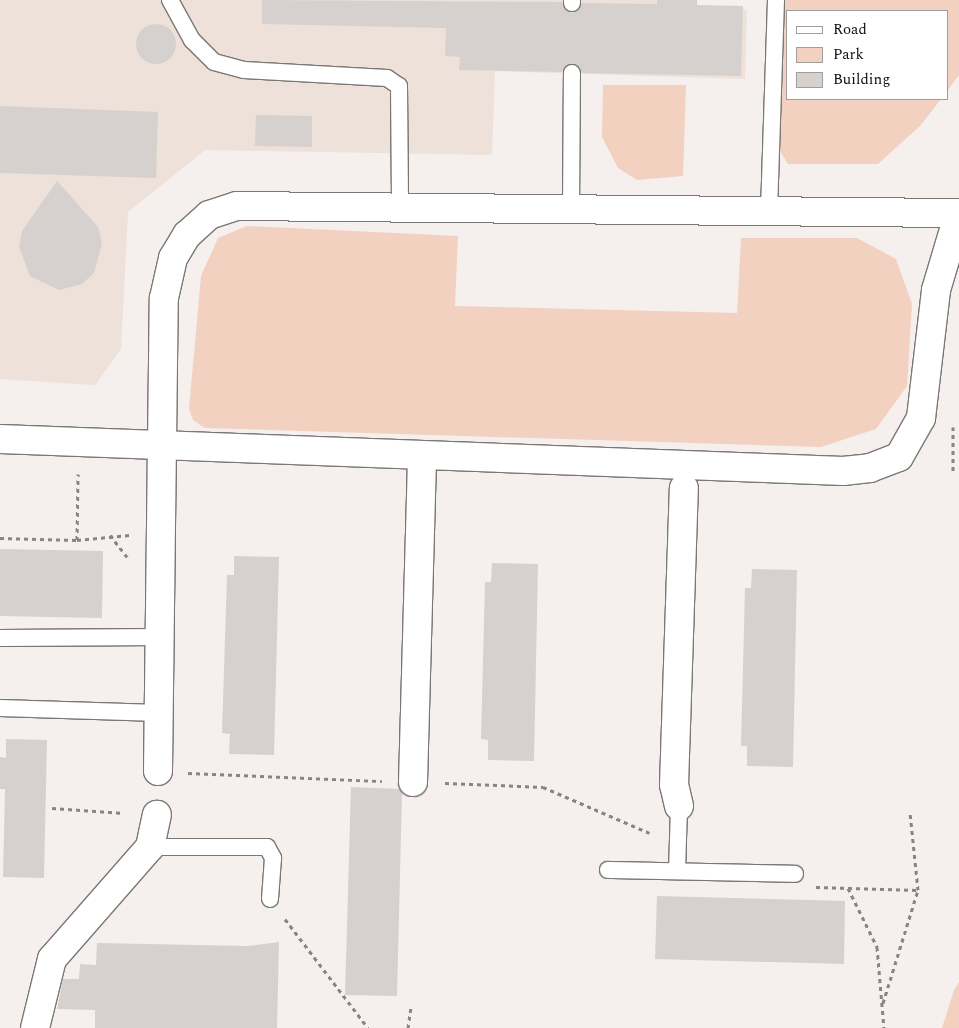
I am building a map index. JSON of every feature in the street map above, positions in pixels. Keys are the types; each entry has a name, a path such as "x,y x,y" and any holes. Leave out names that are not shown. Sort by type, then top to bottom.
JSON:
{"street":[{"path":"0,439 165,447 422,456 682,477 842,471 899,457 921,418 936,290 959,213 237,206 209,215 187,235 173,258 164,298 165,447 158,771"},
{"path":"413,782 422,456"},
{"path":"679,806 674,785 682,477"},
{"path":"35,1028 52,959 150,847 157,815"}],"lane":[{"path":"170,0 192,40 214,62 244,70 387,78 399,86 400,208"},
{"path":"768,211 776,0"},
{"path":"571,209 572,73"},
{"path":"0,638 161,636"},
{"path":"0,708 160,713"},
{"path":"677,871 679,806"},
{"path":"150,847 268,848 273,858 270,899"},
{"path":"608,870 795,874"}],"path":[{"path":"77,540 78,471"},
{"path":"0,538 77,540 110,535"},
{"path":"158,771 543,786 677,845"},
{"path":"52,808 157,815"},
{"path":"883,1003 918,890 910,813"},
{"path":"884,1028 877,947 848,888 918,890"},
{"path":"270,899 368,1028"},
{"path":"408,1028 412,1006"}],"shaded area":[{"path":"0,0 697,0 697,9 747,10 745,79 495,71 492,155 205,150 128,212 121,349 95,385 0,379"}],"green space":[{"path":"785,0 959,0 959,75 949,89 949,10 786,10 786,100 940,100 920,126 878,164 788,164 778,148"},
{"path":"603,85 686,85 683,176 637,180 618,168 602,137"},
{"path":"247,226 458,236 455,306 737,313 741,238 857,238 896,259 912,304 907,386 876,429 821,447 205,428 193,420 189,409 201,276 218,238"},
{"path":"959,982 959,1028 942,1028 954,990"}],"building":[{"path":"262,0 562,2 572,13 582,3 657,4 657,0 697,0 697,5 743,6 741,76 582,73 573,63 562,72 459,70 460,57 445,56 446,28 262,24"},
{"path":"156,24 170,30 176,44 170,58 156,64 142,58 136,44 142,30"},
{"path":"0,106 158,112 156,178 0,173"},
{"path":"256,115 312,116 312,147 255,146"},
{"path":"57,181 98,227 102,243 94,273 82,284 59,290 30,276 19,247 22,231"},
{"path":"0,549 103,551 102,618 0,616"},
{"path":"234,556 279,557 274,755 229,754 230,734 222,733 227,575 234,575"},
{"path":"492,563 538,564 534,761 488,760 488,740 481,739 485,582 491,582"},
{"path":"752,569 797,570 793,767 747,766 747,746 741,746 745,588 751,588"},
{"path":"6,739 47,740 44,878 3,877 5,789 0,789 0,757 6,758"},
{"path":"351,787 399,789 402,793 397,996 345,995"},
{"path":"657,896 845,901 844,964 655,959"},
{"path":"279,942 277,1028 95,1028 95,1010 57,1009 63,979 79,979 80,964 96,965 97,943 247,946"}]}
